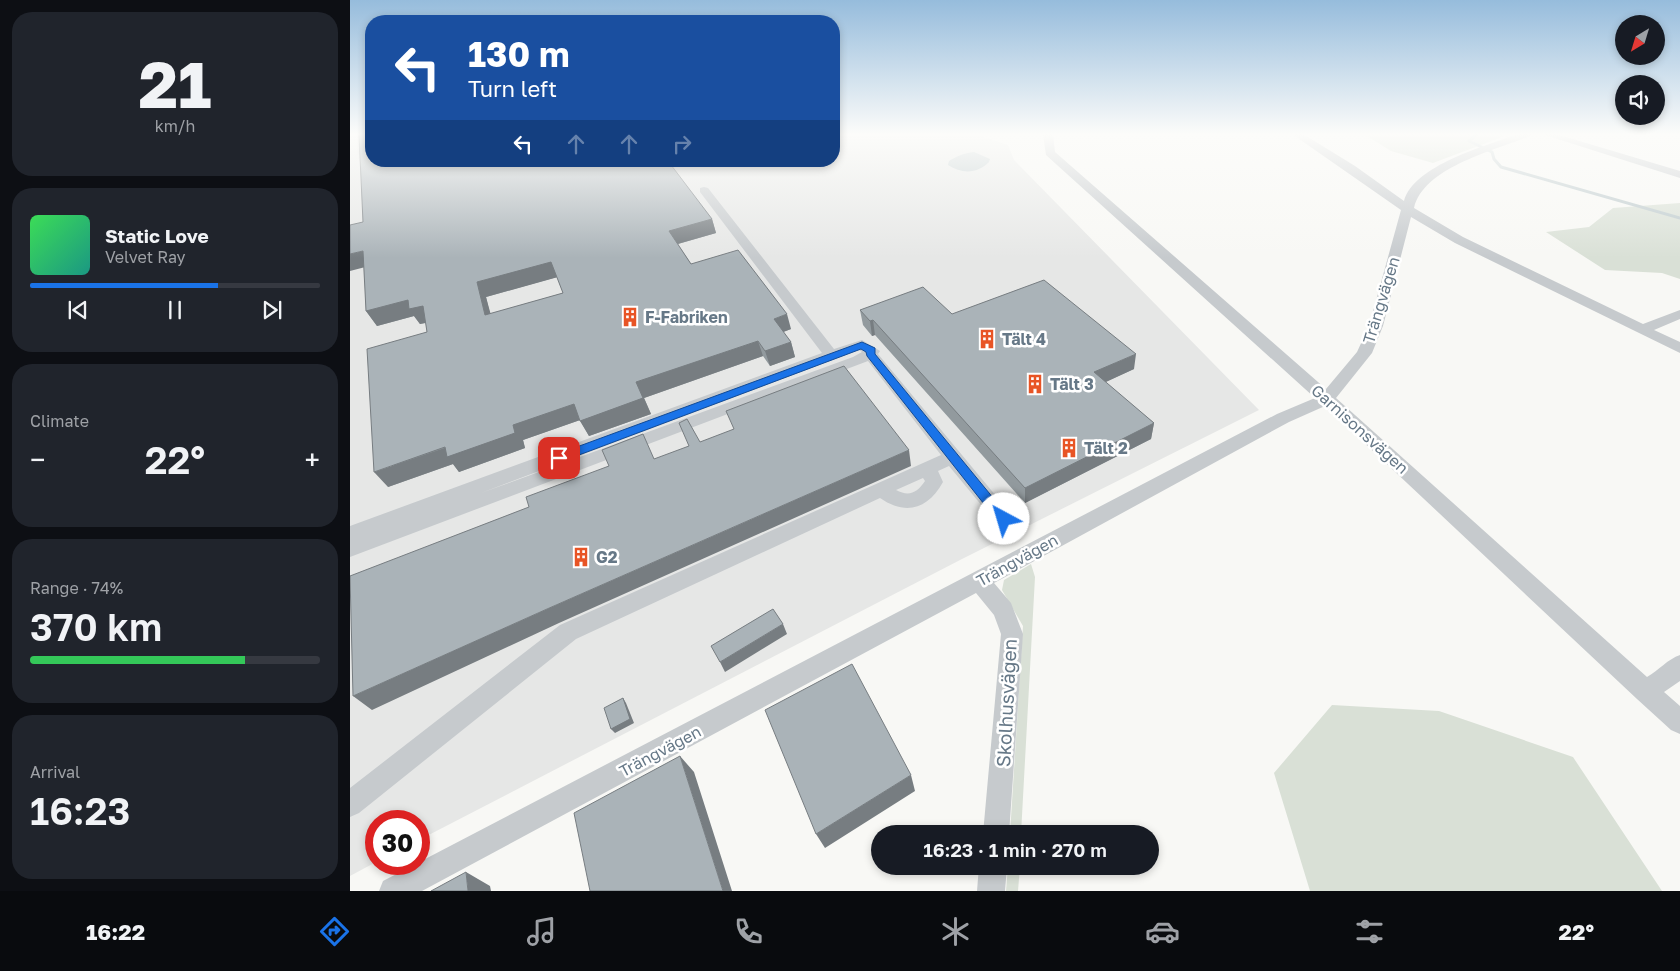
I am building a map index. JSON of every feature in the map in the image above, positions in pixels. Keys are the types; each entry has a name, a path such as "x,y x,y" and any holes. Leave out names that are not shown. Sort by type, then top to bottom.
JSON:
{"street":[{"name":"Garnisonsvägen","path":"1075,176 1327,399 1680,722"},
{"path":"1362,176 1407,208 1459,240 1680,348"},
{"name":"Trängvägen","path":"393,891 980,582 1029,553 1265,427 1327,399 1364,353 1376,326 1411,196 1431,176"},
{"path":"704,190 806,325 832,356"},
{"path":"1644,329 1680,314"},
{"path":"350,534 862,345 872,351 870,354 1004,519"},
{"path":"350,549 870,354"},
{"path":"350,804 568,632 952,457"},
{"name":"Skolhusvägen","path":"980,582 1003,610 1012,634 997,825"},
{"path":"1645,692 1668,677 1680,665"},
{"path":"991,891 992,875"}],"shaded area":[{"path":"350,176 1029,176 1259,410 962,559 430,834 430,810 365,810 365,868 350,876"},
{"path":"1680,203 1680,279 1662,273 1605,270 1546,232 1589,227 1613,208"},
{"path":"1031,564 1035,577 1021,825 1011,825 1023,626 1002,590 1004,580"},
{"path":"1332,705 1439,711 1573,757 1662,891 1310,891 1274,773"},
{"path":"1007,875 1019,875 1018,891 1006,891"}],"building":[{"name":"F-Fabriken","path":"361,176 679,176 712,219 669,231 691,264 738,250 787,314 774,319 791,342 765,351 758,341 636,382 643,398 580,421 574,404 513,425 515,433 447,457 445,447 374,472 367,349 427,332 423,306 409,309 408,300 366,311 363,251 350,254 350,225 363,222","holes":["551,262 563,293 485,315 477,282"]},
{"path":"1044,280 1136,354 1094,372 1154,423 1025,488 873,320 870,321 860,310 923,287 952,314"},
{"name":"G2","path":"844,366 909,450 353,696 350,576 529,507 526,497 609,466 602,450 643,434 654,459 689,446 679,423 687,419 700,442 734,429 726,411"},
{"path":"773,609 783,624 720,662 711,646"},
{"path":"852,664 911,775 816,834 765,710"},
{"path":"623,698 630,719 611,729 604,708"},
{"path":"680,756 723,891 590,891 574,813"},
{"path":"466,872 468,891 431,891"}],"waterway":[{"path":"1531,176 1680,218"}],"place":[{"name":"F-Fabriken","path":"630,317"},
{"name":"Tält 4","path":"987,339"},
{"name":"Tält 3","path":"1035,384"},
{"name":"Tält 2","path":"1069,448"},
{"name":"G2","path":"581,557"}],"route":[{"path":"559,458 862,345 872,351 870,354 1004,519"}]}
